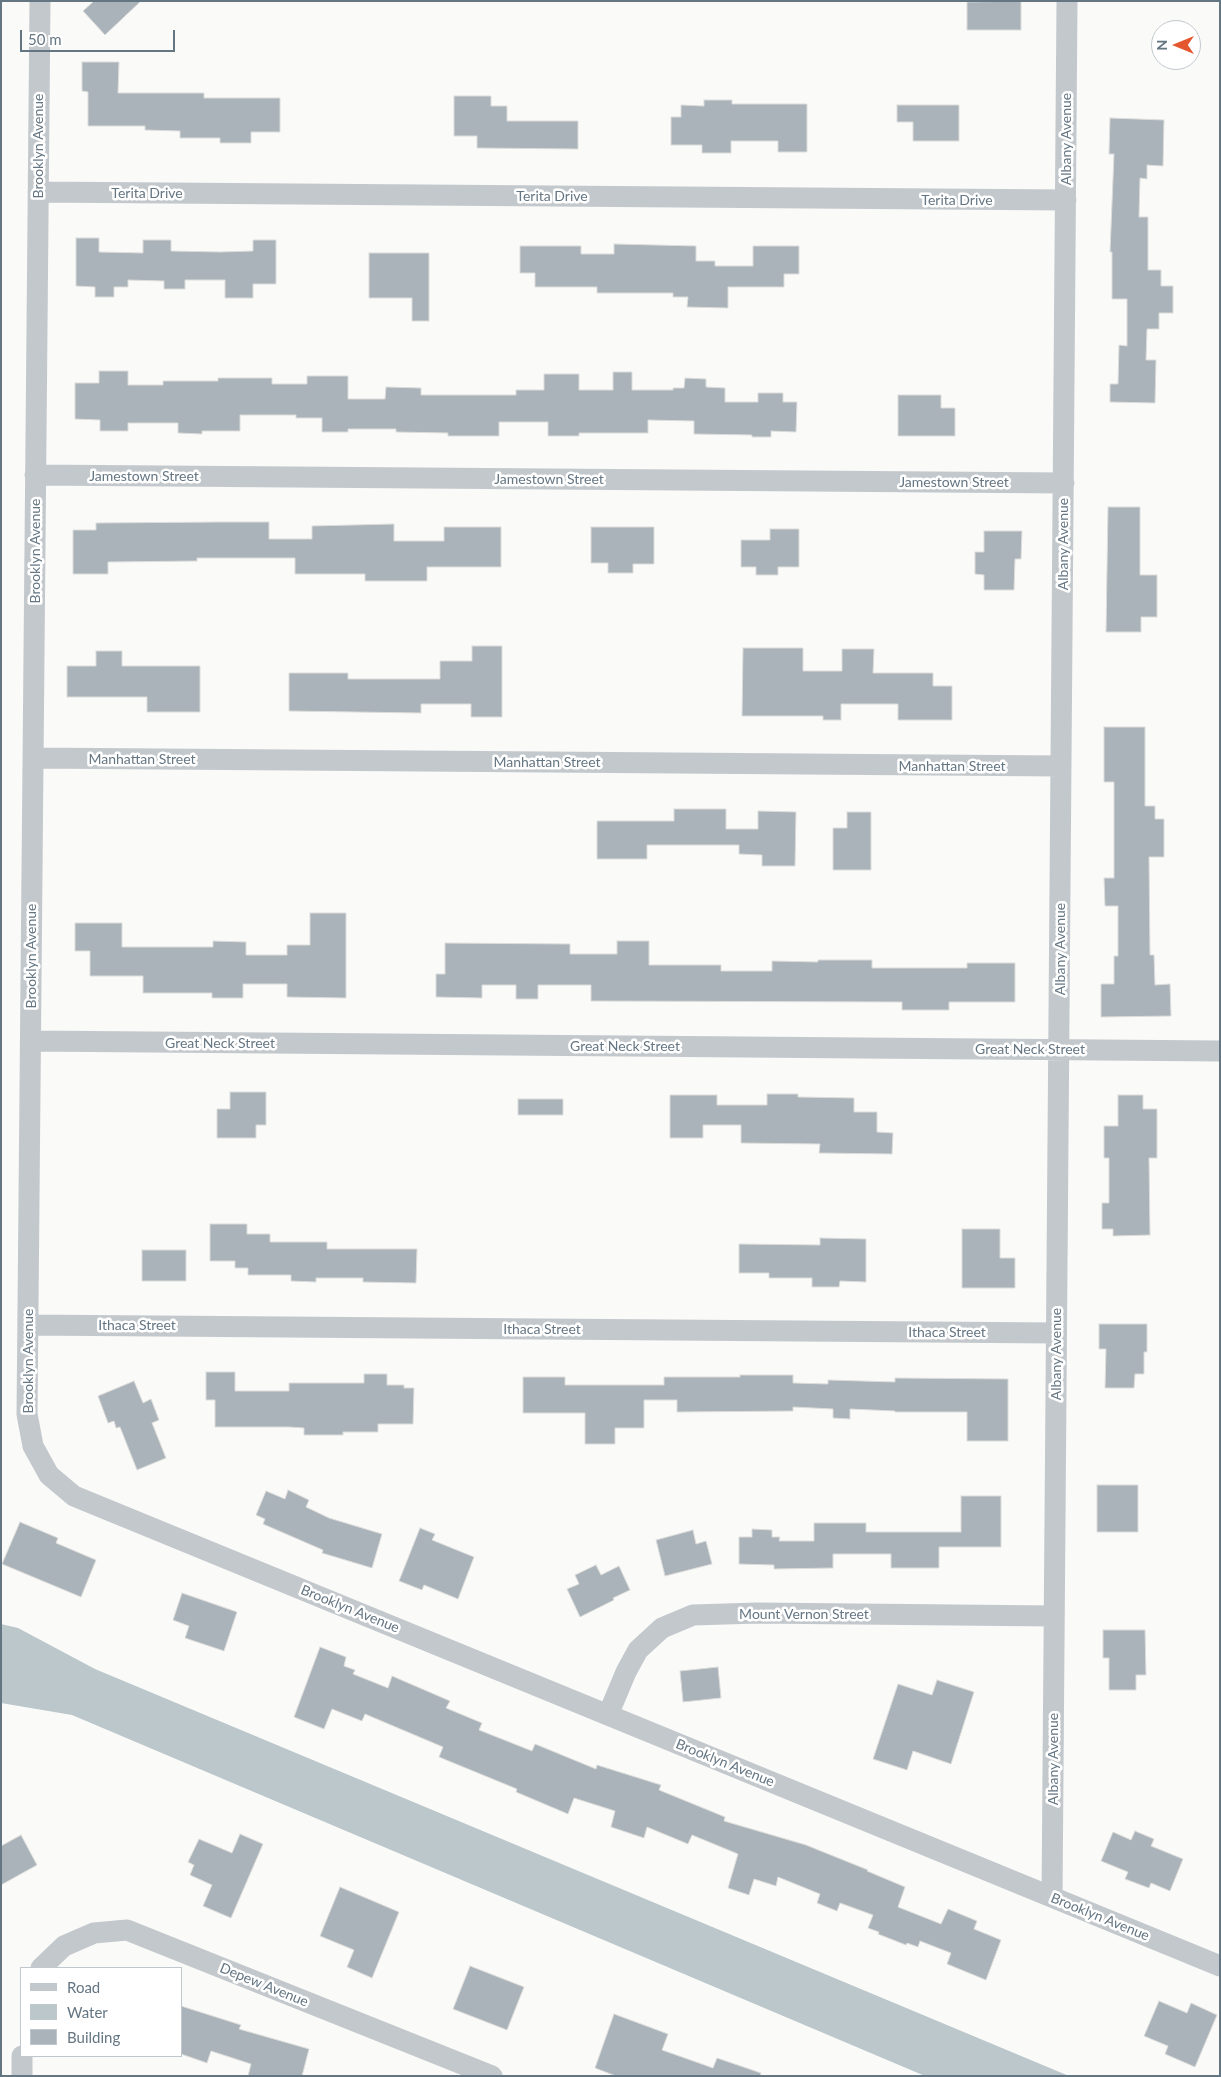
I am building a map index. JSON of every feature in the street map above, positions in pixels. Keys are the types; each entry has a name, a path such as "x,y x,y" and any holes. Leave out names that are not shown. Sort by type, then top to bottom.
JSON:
{"street":[{"name":"Brooklyn Avenue","path":"40,1 28,1414 33,1446 49,1474 74,1496 1220,1966"},
{"name":"Albany Avenue","path":"1052,1897 1067,1"},
{"name":"Terita Drive","path":"38,192 1066,200"},
{"name":"Jamestown Street","path":"35,475 1064,483"},
{"name":"Manhattan Street","path":"33,758 1061,766"},
{"name":"Great Neck Street","path":"30,1041 1220,1051"},
{"name":"Ithaca Street","path":"28,1325 1056,1333"},
{"name":"Mount Vernon Street","path":"608,1715 626,1672 638,1650 662,1628 693,1615 757,1613 1054,1616"},
{"name":"Depew Avenue","path":"42,1967 64,1946 94,1932 127,1930 487,2075"},
{"path":"22,2057 22,2076"}],"water":[{"path":"1,1624 18,1628 95,1669 1069,2076 925,2076 72,1715 1,1703"}],"building":[{"path":"94,1 141,1 105,35 83,11"},
{"path":"1021,1 1021,30 967,30 967,2"},
{"path":"82,62 119,62 118,93 204,93 204,98 280,98 280,132 251,132 251,143 220,143 220,138 180,138 180,131 145,130 145,126 88,126 88,92 82,91"},
{"path":"454,96 491,96 491,106 507,106 507,121 578,121 578,149 477,148 477,136 454,136"},
{"path":"704,100 732,100 732,104 807,104 807,152 778,152 778,141 731,141 731,153 702,153 702,145 671,145 671,117 681,117 681,105 704,106"},
{"path":"897,105 959,105 959,141 913,141 913,122 897,122"},
{"path":"1110,118 1164,120 1163,166 1147,165 1147,179 1140,178 1139,217 1148,217 1148,270 1161,270 1161,286 1173,286 1173,313 1159,313 1159,329 1147,329 1146,360 1156,360 1155,403 1110,402 1110,384 1118,384 1119,345 1127,346 1127,299 1112,299 1112,252 1110,252 1114,154 1109,154"},
{"path":"76,238 99,238 99,252 143,253 143,240 171,240 171,251 220,252 253,251 253,240 276,240 276,284 253,284 253,298 225,298 225,280 185,280 185,289 164,289 164,281 128,280 128,287 114,287 114,297 95,297 95,287 76,286"},
{"path":"614,244 696,246 696,261 715,261 715,266 753,266 753,246 799,246 799,274 784,274 784,287 728,287 728,308 687,307 688,297 673,297 673,293 597,293 597,287 535,287 535,273 520,273 520,246 581,246 581,254 614,254"},
{"path":"369,253 429,253 429,321 412,321 412,298 369,298"},
{"path":"99,371 128,371 128,385 163,385 163,381 218,381 218,378 272,378 272,384 307,384 307,376 348,376 348,399 385,399 386,387 421,388 421,395 516,395 516,390 544,390 544,374 579,374 579,390 613,390 613,372 632,372 632,390 673,390 673,388 684,388 685,378 706,379 706,387 725,388 725,402 758,402 758,393 783,393 783,402 797,402 796,432 771,431 771,437 694,434 694,421 648,420 648,433 579,433 579,436 548,436 548,422 499,422 499,436 448,436 448,433 396,432 396,429 348,429 348,432 322,432 322,418 296,418 296,415 240,415 240,431 202,431 202,434 178,433 178,423 128,423 128,431 100,431 100,420 75,419 75,383 99,383"},
{"path":"898,395 941,395 941,408 955,408 955,436 898,436"},
{"path":"1108,507 1140,507 1140,575 1157,575 1157,617 1141,617 1141,632 1106,632"},
{"path":"269,522 269,539 312,539 312,526 394,524 394,541 444,541 444,527 501,527 501,567 427,567 427,581 365,581 365,574 295,574 295,558 197,558 197,561 108,562 108,574 73,574 73,530 96,530 96,523"},
{"path":"591,527 654,527 654,564 633,564 633,573 608,573 608,563 591,563"},
{"path":"770,529 799,529 799,567 778,567 778,575 756,575 756,567 741,567 741,540 770,540"},
{"path":"984,531 1022,531 1021,559 1015,559 1014,590 984,590 984,575 975,574 975,552 984,552"},
{"path":"472,646 502,646 502,717 471,717 471,704 421,704 421,713 289,711 289,673 348,673 348,679 440,679 440,661 472,661"},
{"path":"743,648 803,648 803,671 842,671 842,649 874,649 873,673 933,673 933,686 952,686 952,720 898,720 898,704 841,704 841,720 823,720 823,716 742,716"},
{"path":"96,651 122,651 122,666 200,666 200,712 147,712 147,697 67,697 67,666 96,666"},
{"path":"1104,727 1145,727 1145,806 1155,806 1155,819 1164,819 1164,857 1149,857 1150,955 1154,955 1155,985 1170,984 1171,1016 1101,1017 1101,984 1114,984 1114,956 1118,956 1118,906 1105,906 1104,878 1114,878 1114,782 1104,782"},
{"path":"674,809 726,809 726,829 758,829 758,811 796,812 795,866 762,866 762,855 739,854 739,845 647,845 647,859 597,859 597,821 674,821"},
{"path":"847,812 871,812 871,870 833,870 833,828 847,828"},
{"path":"310,913 346,913 346,998 287,997 287,984 243,984 243,998 212,998 212,993 143,993 143,976 90,976 90,951 75,951 75,923 122,923 122,947 213,947 213,941 246,942 246,955 287,955 287,945 310,945"},
{"path":"617,941 649,941 649,965 721,965 721,971 772,971 772,961 872,960 872,968 967,968 967,963 1015,963 1015,1002 949,1002 949,1010 902,1010 902,1002 591,1001 591,985 538,985 538,999 516,999 516,985 482,985 482,998 436,997 436,974 445,974 445,943 570,944 570,954 617,954"},
{"path":"230,1092 266,1092 266,1125 256,1125 256,1138 217,1138 217,1109 230,1109"},
{"path":"767,1094 798,1094 798,1097 854,1098 854,1112 877,1112 877,1132 893,1133 892,1154 819,1153 820,1144 741,1143 741,1125 703,1125 703,1138 670,1138 670,1095 717,1095 717,1105 767,1105"},
{"path":"1118,1095 1143,1095 1143,1109 1157,1109 1157,1158 1149,1158 1150,1235 1113,1236 1113,1229 1102,1229 1102,1203 1109,1203 1109,1158 1104,1158 1104,1126 1118,1126"},
{"path":"518,1099 563,1099 563,1115 518,1115"},
{"path":"210,1224 247,1224 247,1234 270,1234 270,1242 327,1242 327,1249 417,1249 416,1283 363,1282 363,1278 316,1278 316,1282 291,1281 291,1275 248,1275 248,1268 235,1268 235,1261 210,1261"},
{"path":"962,1229 1000,1229 1000,1258 1015,1258 1015,1288 962,1288"},
{"path":"820,1238 866,1239 866,1282 840,1281 839,1287 812,1287 812,1278 769,1278 769,1273 739,1273 739,1244 820,1245"},
{"path":"142,1250 186,1250 186,1281 142,1281"},
{"path":"1099,1324 1147,1324 1147,1352 1144,1352 1144,1374 1135,1374 1134,1388 1105,1388 1106,1349 1099,1349"},
{"path":"206,1372 235,1372 235,1391 289,1391 289,1383 364,1383 364,1374 387,1374 387,1385 404,1385 404,1388 414,1388 413,1424 378,1424 378,1432 343,1432 343,1435 304,1435 304,1428 289,1427 215,1427 215,1400 206,1400"},
{"path":"740,1375 793,1375 793,1383 828,1384 828,1380 895,1382 895,1378 1008,1379 1008,1441 967,1441 967,1412 895,1412 850,1409 850,1419 833,1418 833,1409 793,1407 793,1411 677,1412 677,1400 644,1400 644,1428 615,1428 615,1444 585,1444 585,1413 523,1413 523,1377 565,1377 565,1385 664,1385 664,1377 740,1377"},
{"path":"134,1381 143,1403 151,1399 159,1420 152,1423 166,1458 137,1470 120,1427 116,1428 114,1421 108,1423 98,1396"},
{"path":"1097,1485 1138,1485 1138,1532 1097,1532"},
{"path":"288,1490 309,1500 306,1507 329,1518 382,1534 372,1568 322,1553 323,1550 263,1524 265,1519 256,1515 266,1491 285,1499"},
{"path":"961,1496 1001,1496 1001,1547 939,1547 939,1568 891,1568 891,1554 833,1554 833,1568 774,1569 774,1565 739,1564 739,1537 752,1537 752,1529 772,1530 772,1537 780,1537 779,1541 814,1541 814,1523 866,1523 866,1532 961,1532"},
{"path":"20,1522 58,1538 56,1543 96,1560 81,1597 2,1564"},
{"path":"420,1528 435,1534 432,1540 474,1557 458,1599 424,1585 422,1590 399,1581"},
{"path":"693,1530 696,1544 706,1541 712,1564 665,1576 656,1540"},
{"path":"596,1565 601,1575 619,1566 630,1590 580,1617 567,1589 579,1584 575,1575"},
{"path":"182,1593 237,1612 224,1651 185,1638 189,1626 173,1620"},
{"path":"1103,1630 1145,1630 1146,1675 1136,1675 1136,1690 1109,1690 1109,1658 1103,1658"},
{"path":"320,1647 346,1657 344,1666 355,1670 353,1674 388,1688 392,1676 450,1701 446,1708 482,1723 479,1730 532,1751 535,1744 596,1769 597,1765 661,1785 659,1790 725,1817 724,1821 806,1845 868,1870 905,1887 898,1907 941,1924 948,1909 977,1921 974,1929 1001,1940 986,1980 947,1964 951,1953 920,1941 918,1947 907,1943 906,1945 878,1934 879,1932 868,1928 873,1915 840,1903 837,1911 817,1903 820,1894 778,1877 776,1886 754,1879 749,1895 728,1888 738,1854 692,1835 688,1844 647,1827 644,1838 611,1827 615,1811 574,1798 568,1814 516,1792 517,1789 439,1757 443,1747 365,1714 362,1721 332,1709 324,1729 294,1717"},
{"path":"718,1667 721,1698 683,1702 680,1671"},
{"path":"937,1680 974,1692 951,1764 913,1751 907,1770 873,1759 898,1684 932,1695"},
{"path":"1135,1831 1154,1839 1151,1846 1183,1859 1170,1891 1151,1883 1149,1888 1125,1879 1128,1872 1101,1861 1113,1832 1131,1840"},
{"path":"240,1834 263,1844 231,1918 203,1906 212,1885 190,1875 194,1865 188,1862 199,1839 232,1853"},
{"path":"21,1835 37,1865 1,1885 1,1846"},
{"path":"340,1887 399,1912 372,1978 347,1967 354,1950 320,1936"},
{"path":"470,1966 524,1987 507,2030 453,2009"},
{"path":"1159,2001 1187,2013 1191,2003 1217,2015 1195,2067 1165,2054 1168,2046 1144,2036"},
{"path":"182,2006 241,2025 239,2029 309,2049 302,2076 248,2076 251,2064 211,2051 207,2063 182,2054"},
{"path":"614,2014 668,2034 662,2050 713,2068 717,2058 761,2073 760,2076 616,2076 595,2068"}]}
